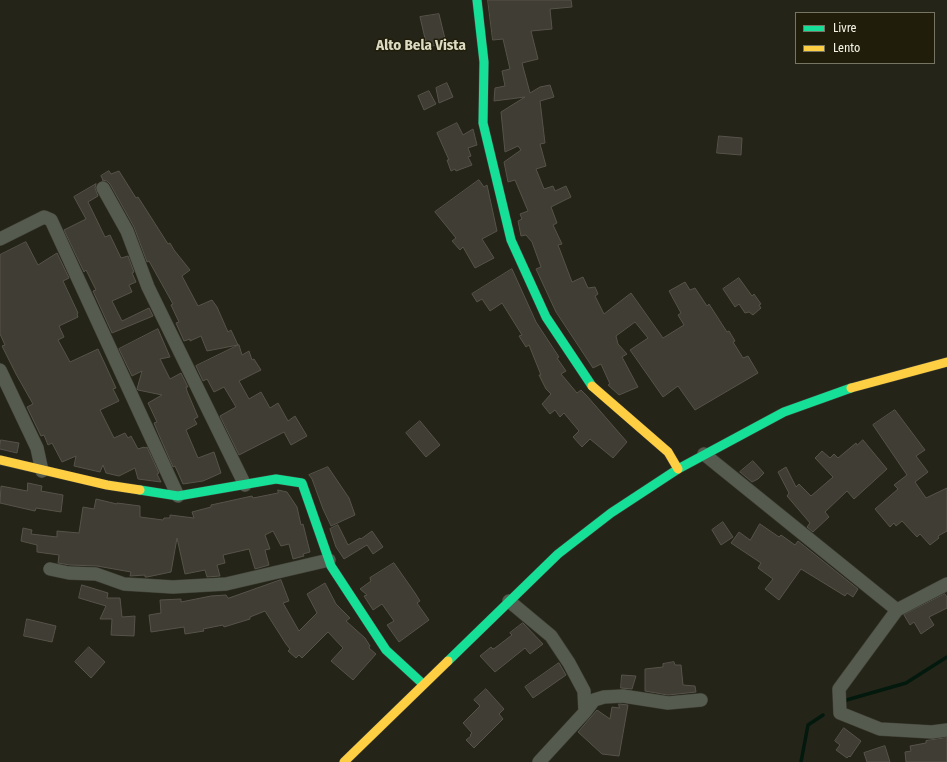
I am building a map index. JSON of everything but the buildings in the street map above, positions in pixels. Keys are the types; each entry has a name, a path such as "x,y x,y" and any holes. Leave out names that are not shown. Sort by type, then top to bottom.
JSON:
{"street":[{"path":"477,0 484,62 483,123 511,240 546,317 590,384 668,452 678,469"},
{"path":"103,188 127,231 148,287 245,485"},
{"path":"0,239 44,217 51,220 178,496"},
{"path":"344,762 558,554 605,517 678,469 784,412 863,384 947,362"},
{"path":"0,370 37,448 42,471"},
{"path":"704,454 897,610"},
{"path":"0,460 107,485 178,496 276,479 302,482 331,566 386,650 423,684"},
{"path":"50,569 69,573 96,574 124,584 173,587 226,584 329,560"},
{"path":"947,584 897,610 839,689 840,712 880,729 932,732 947,730"},
{"path":"509,602 551,636 569,662 584,691 594,700"},
{"path":"584,691 584,712"},
{"path":"539,762 594,700 604,697 623,696 668,703 701,700"}],"waterway":[{"path":"843,701 906,683 947,657"},
{"path":"801,762 808,725 823,715"}],"traffic: fast":[{"path":"477,0 484,62 483,123 511,240 546,317 592,386"},
{"path":"448,661 558,554 611,513 678,469 784,412 851,388"},
{"path":"140,490 178,496 276,479 302,483 331,566 386,650 423,684"}],"traffic: slow":[{"path":"851,388 947,362"},
{"path":"592,386 668,452 678,469"},
{"path":"0,460 107,485 140,490"},
{"path":"344,762 448,661"}],"district":[{"name":"Alto Bela Vista","path":"421,46"}]}
